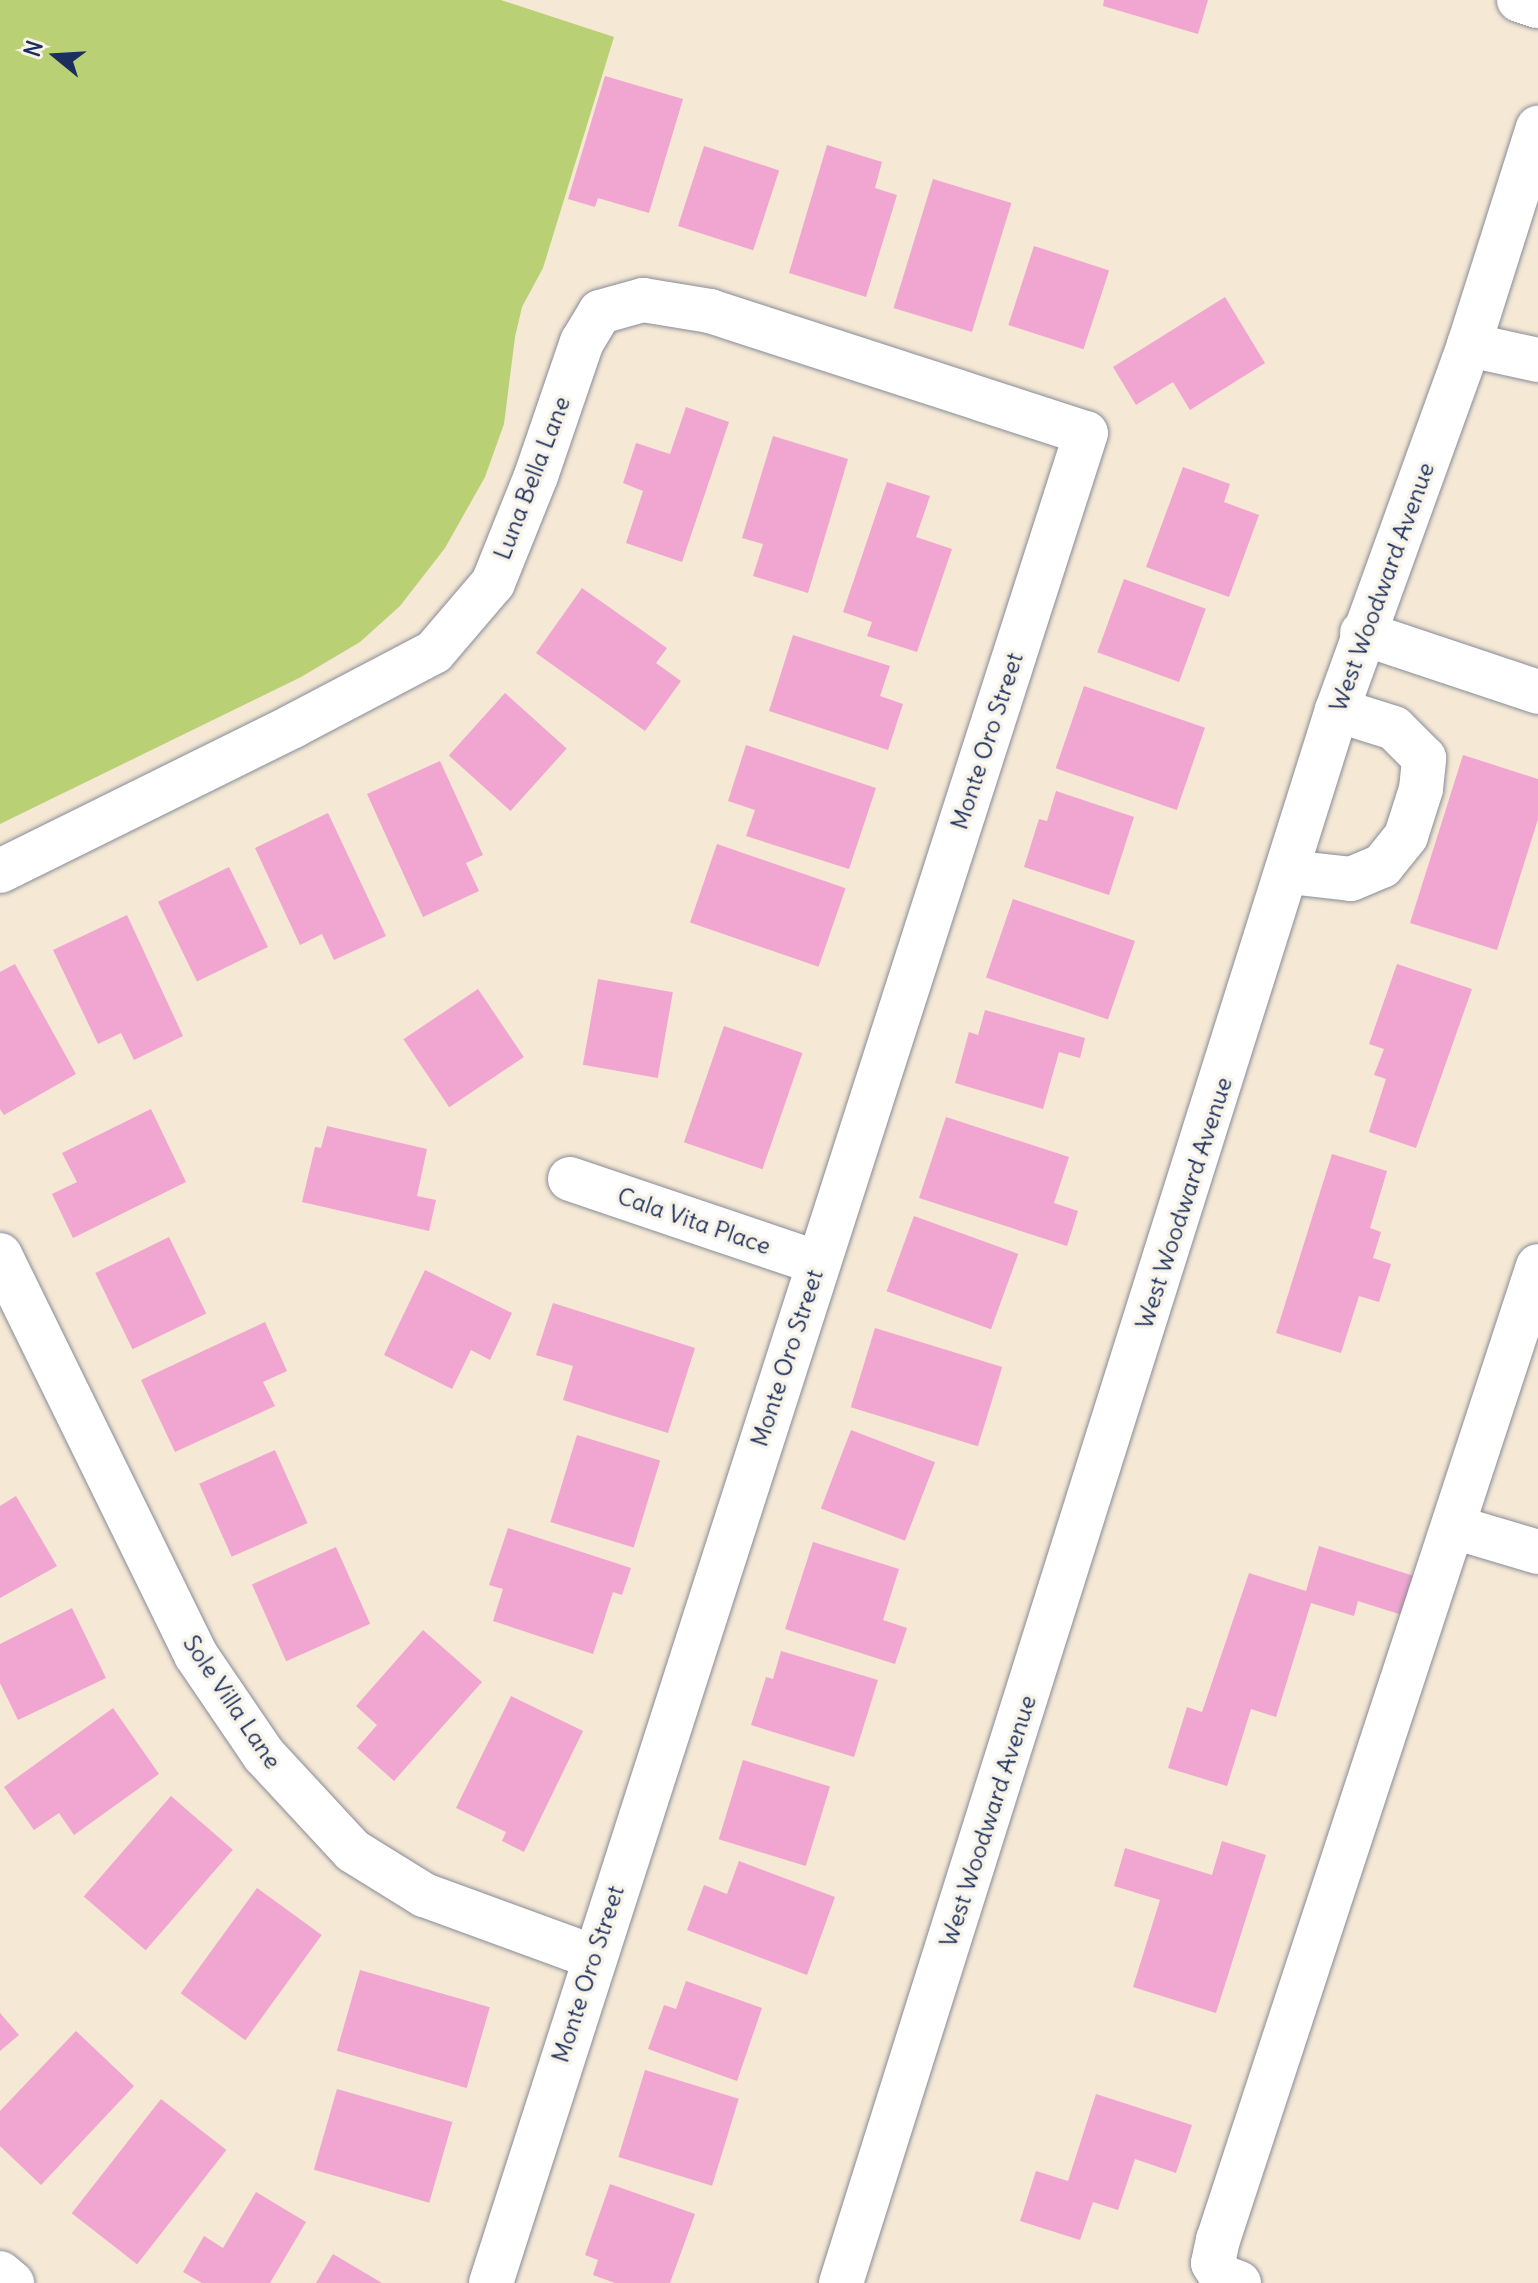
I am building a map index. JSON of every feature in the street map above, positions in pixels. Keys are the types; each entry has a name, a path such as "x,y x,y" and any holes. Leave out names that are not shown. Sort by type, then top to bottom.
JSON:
{"street":[{"path":"1519,0 1538,6"},
{"name":"West Woodward Avenue","path":"841,2283 1289,872 1337,710 1362,633 1469,345 1538,128"},
{"name":"Luna Bella Lane","path":"0,871 293,726 434,652 493,583 536,476 582,342 600,312 643,300 710,311 1086,433"},
{"path":"1469,345 1538,360"},
{"name":"Monte Oro Street","path":"491,2283 593,1957 1086,433"},
{"path":"1362,633 1538,692"},
{"path":"1289,872 1351,879 1382,866 1406,836 1421,789 1424,758 1394,728 1337,710"},
{"name":"Cala Vita Place","path":"570,1179 818,1263"},
{"name":"Sole Villa Lane","path":"0,1255 196,1655 264,1755 353,1851 412,1888 593,1957"},
{"path":"1239,2283 1221,2276 1213,2263 1218,2240 1538,1266"},
{"path":"1454,1527 1538,1552"},
{"path":"0,2273 12,2283"}],"green space":[{"path":"0,0 501,0 614,37 543,268 522,307 504,424 485,477 445,548 400,606 360,642 301,677 0,824"}],"building":[{"path":"1104,0 1208,0 1198,34 1103,6"},
{"path":"605,76 683,99 649,213 598,198 595,207 568,199"},
{"path":"827,145 882,162 875,188 897,195 866,297 789,273"},
{"path":"704,146 779,170 753,250 678,226"},
{"path":"933,179 1011,203 972,332 894,308"},
{"path":"1034,246 1109,270 1083,349 1008,325"},
{"path":"1225,297 1265,363 1190,410 1173,382 1136,405 1113,367"},
{"path":"686,407 729,422 682,562 626,543 643,491 623,483 636,443 670,454"},
{"path":"773,436 848,459 808,593 753,576 763,544 742,538"},
{"path":"1183,467 1230,484 1224,502 1259,515 1229,597 1146,567"},
{"path":"887,482 930,496 916,537 952,549 917,652 867,636 872,622 843,612"},
{"path":"1124,579 1206,609 1179,682 1097,652"},
{"path":"582,588 667,648 656,663 681,681 645,731 536,653"},
{"path":"793,635 890,666 880,696 903,704 888,750 769,711"},
{"path":"1084,686 1205,728 1177,810 1056,768"},
{"path":"505,693 567,749 510,811 449,755"},
{"path":"746,745 876,788 849,869 746,836 755,810 728,801"},
{"path":"1463,755 1538,779 1538,819 1497,950 1410,923"},
{"path":"440,761 483,855 466,863 479,891 423,917 367,794"},
{"path":"1056,791 1134,817 1109,895 1024,867 1039,819 1047,821"},
{"path":"328,813 386,936 334,960 322,934 300,945 255,848"},
{"path":"717,844 846,888 819,967 690,922"},
{"path":"229,867 268,947 197,982 158,902"},
{"path":"1013,899 1135,941 1108,1019 986,977"},
{"path":"127,915 183,1036 134,1060 121,1033 98,1044 53,950"},
{"path":"15,964 76,1074 4,1115 0,1109 0,972"},
{"path":"1397,964 1472,989 1416,1148 1369,1132 1386,1079 1374,1075 1384,1049 1369,1044"},
{"path":"598,979 673,992 658,1078 583,1065"},
{"path":"478,989 524,1057 449,1107 403,1039"},
{"path":"985,1010 1085,1038 1080,1058 1059,1052 1043,1109 955,1083 969,1032 978,1035"},
{"path":"724,1026 802,1053 762,1169 684,1142"},
{"path":"151,1109 186,1182 73,1238 52,1194 77,1182 62,1153"},
{"path":"946,1117 1069,1157 1054,1203 1078,1211 1067,1246 919,1198"},
{"path":"327,1126 427,1149 417,1196 436,1200 429,1231 302,1202 315,1147 321,1148"},
{"path":"1332,1154 1387,1171 1370,1228 1381,1232 1373,1258 1391,1264 1379,1302 1359,1296 1341,1353 1276,1333"},
{"path":"914,1216 1018,1254 991,1329 887,1291"},
{"path":"169,1237 206,1313 133,1349 95,1273"},
{"path":"425,1270 512,1313 490,1360 471,1350 452,1389 384,1355"},
{"path":"553,1303 695,1348 668,1433 563,1400 573,1366 536,1355"},
{"path":"265,1322 287,1371 263,1382 275,1406 175,1452 141,1380"},
{"path":"875,1328 1002,1367 978,1446 851,1407"},
{"path":"851,1430 935,1462 905,1541 821,1508"},
{"path":"577,1435 660,1460 634,1547 550,1522"},
{"path":"275,1450 308,1523 232,1557 199,1484"},
{"path":"16,1496 57,1566 0,1598 0,1506"},
{"path":"508,1528 631,1568 622,1595 613,1592 593,1654 493,1621 503,1589 489,1585"},
{"path":"813,1542 899,1569 883,1620 907,1628 895,1664 785,1629"},
{"path":"1319,1546 1414,1576 1402,1615 1358,1601 1354,1616 1311,1603 1276,1717 1251,1709 1227,1786 1168,1768 1187,1707 1202,1712 1249,1573 1306,1591"},
{"path":"336,1547 370,1624 286,1661 252,1584"},
{"path":"72,1608 106,1678 18,1720 0,1683 0,1644"},
{"path":"423,1630 482,1682 394,1781 357,1748 377,1725 356,1706"},
{"path":"781,1651 878,1680 854,1757 751,1725 766,1677 773,1679"},
{"path":"511,1696 583,1731 524,1852 502,1841 506,1832 456,1808"},
{"path":"113,1708 159,1774 74,1835 59,1813 34,1830 4,1787"},
{"path":"743,1760 830,1787 806,1866 719,1839"},
{"path":"171,1796 233,1850 146,1950 84,1896"},
{"path":"1222,1841 1266,1855 1216,2013 1133,1987 1160,1900 1114,1886 1125,1848 1212,1875"},
{"path":"739,1861 835,1897 807,1975 687,1930 704,1885 727,1894"},
{"path":"257,1888 322,1935 245,2040 181,1993"},
{"path":"360,1970 490,2007 467,2088 337,2051"},
{"path":"686,1981 762,2008 737,2081 648,2049 664,2005 676,2009"},
{"path":"0,2013 19,2035 0,2051"},
{"path":"76,2031 134,2086 41,2185 0,2146 0,2111"},
{"path":"645,2070 739,2099 712,2186 618,2157"},
{"path":"337,2089 452,2122 429,2203 314,2170"},
{"path":"1096,2094 1192,2125 1176,2173 1135,2159 1118,2210 1093,2202 1080,2240 1020,2221 1036,2171 1068,2181"},
{"path":"161,2099 226,2150 137,2264 72,2213"},
{"path":"610,2184 695,2214 670,2283 615,2283 593,2275 598,2260 585,2255"},
{"path":"256,2192 306,2222 270,2283 202,2283 183,2272 204,2236 223,2248"},
{"path":"333,2254 382,2283 316,2283"}]}
